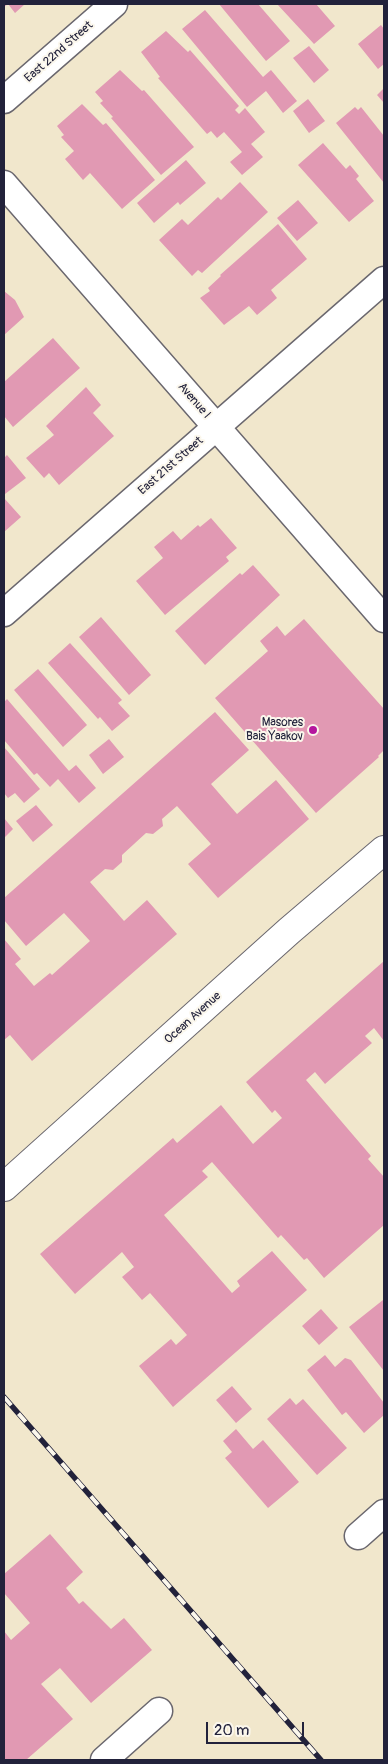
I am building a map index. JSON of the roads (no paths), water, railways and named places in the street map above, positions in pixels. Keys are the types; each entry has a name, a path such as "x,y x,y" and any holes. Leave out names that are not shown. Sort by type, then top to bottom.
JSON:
{"main road":[{"name":"Ocean Avenue","path":"4,1187 289,931 384,850"}],"street":[{"name":"East 22nd Street","path":"4,100 114,4"},
{"name":"Avenue I","path":"4,184 384,618"},
{"name":"East 21st Street","path":"4,613 384,280"},
{"path":"358,1536 384,1513"},
{"path":"104,1760 159,1712"}],"railway":[{"path":"4,1397 321,1760"}],"place":[{"name":"Masores Bais Yaakov","path":"313,730"}]}
